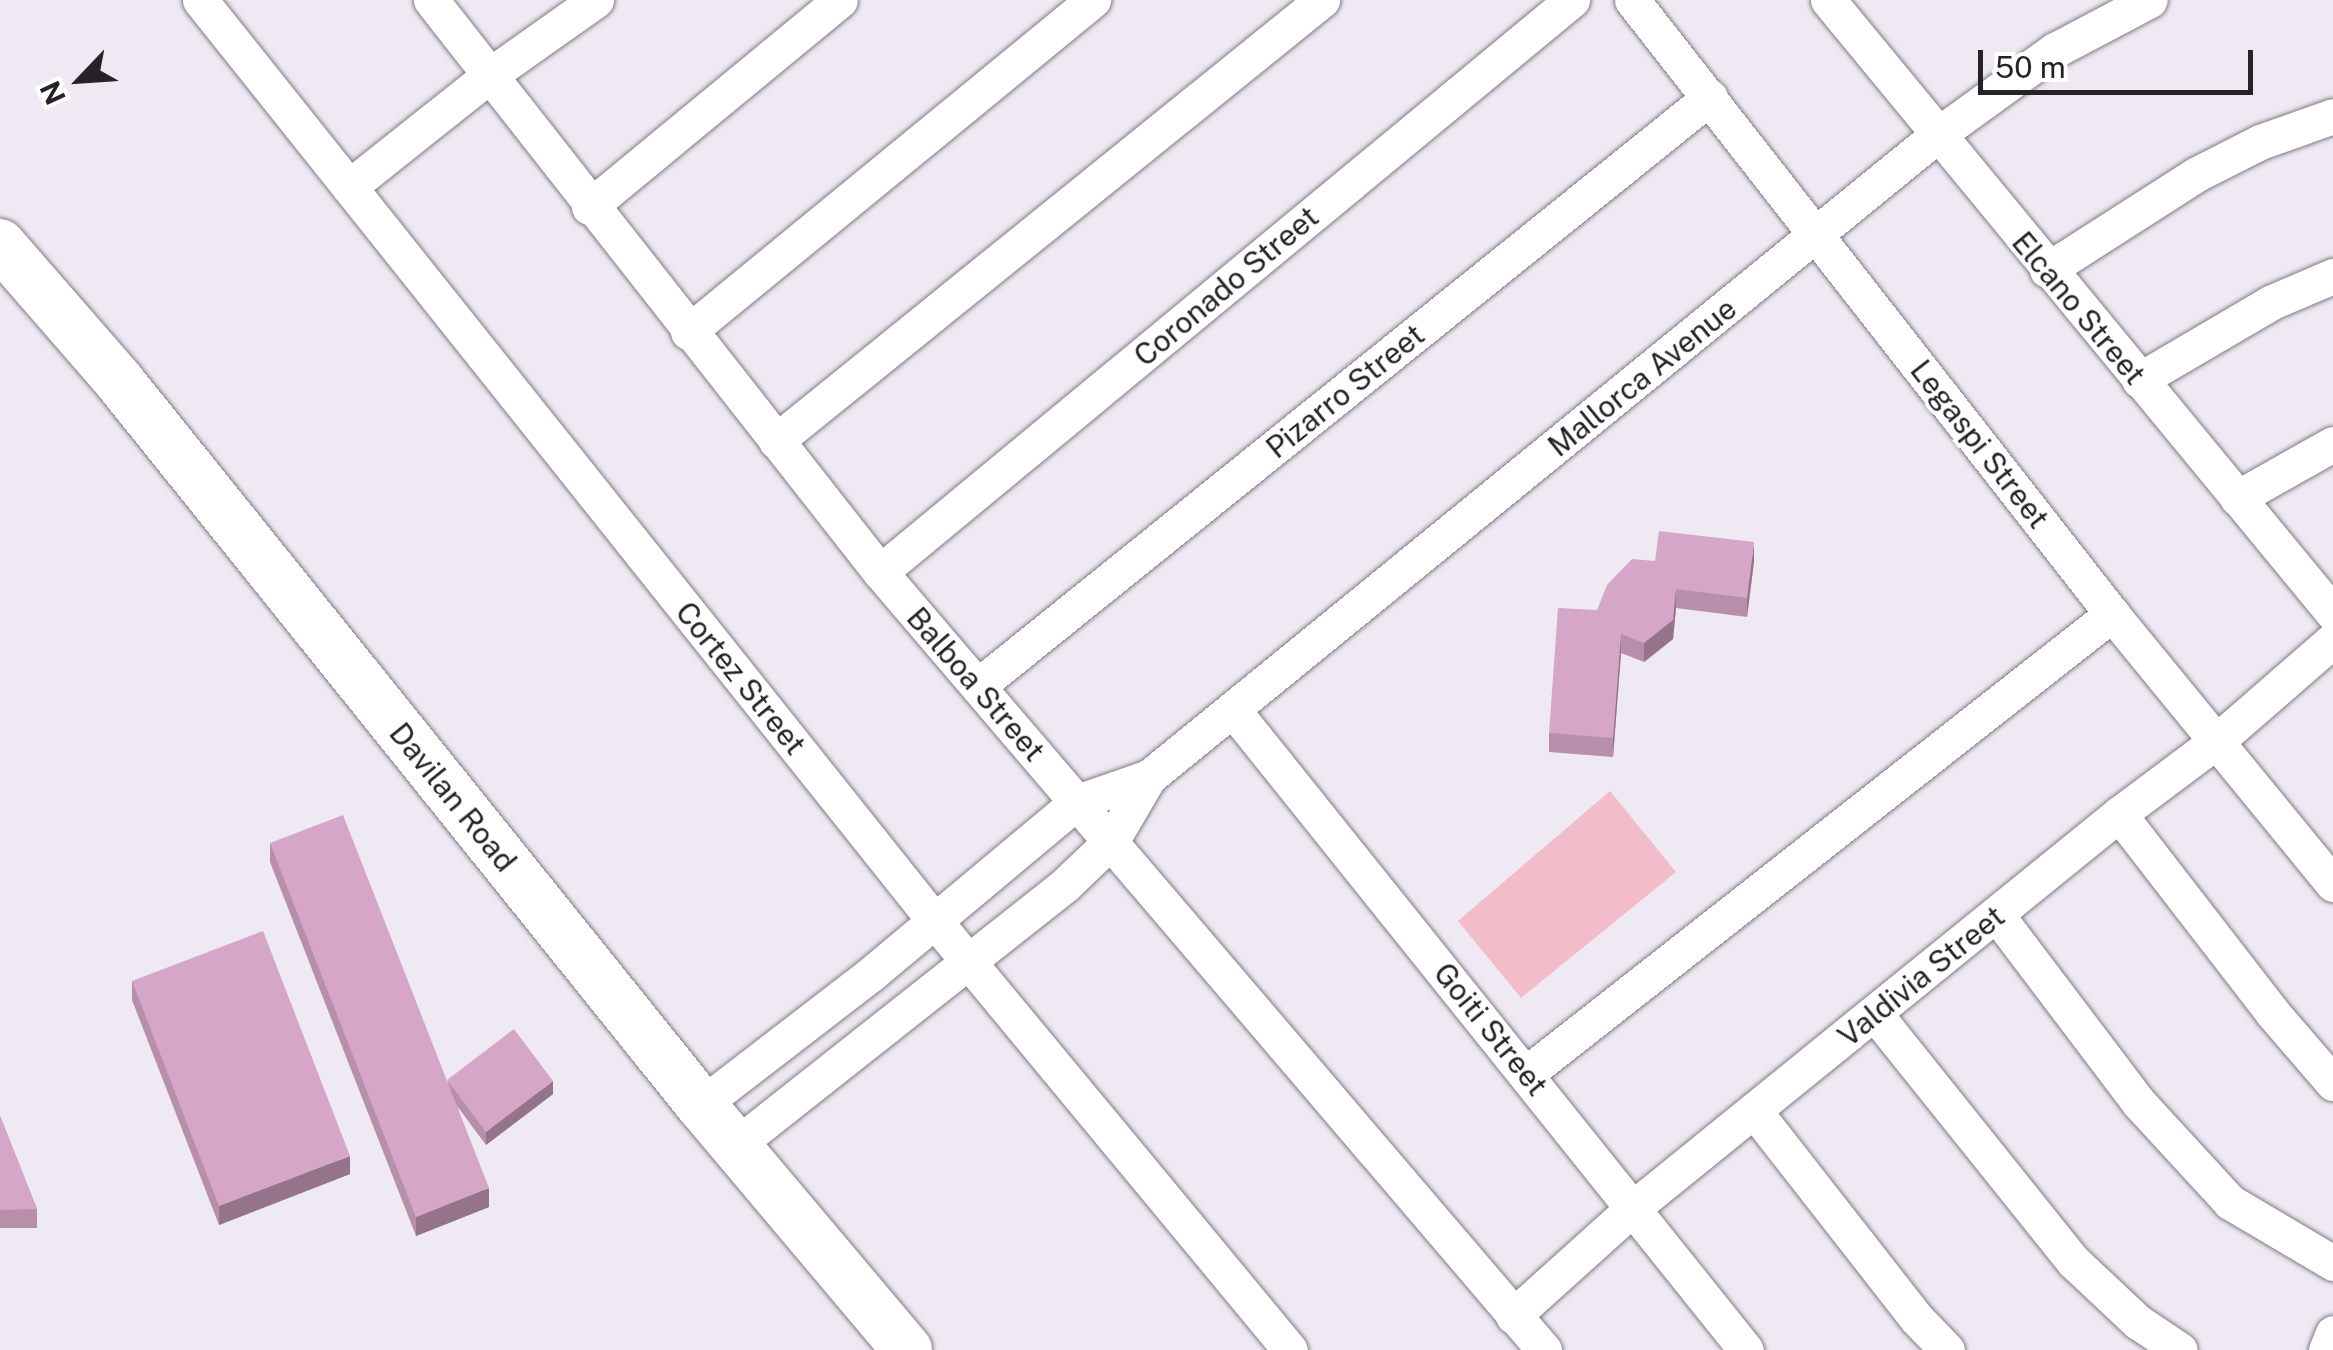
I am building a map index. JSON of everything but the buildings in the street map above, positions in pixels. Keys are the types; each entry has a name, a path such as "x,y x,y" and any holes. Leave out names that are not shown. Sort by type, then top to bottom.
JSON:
{"main road":[{"name":"Davilan Road","path":"0,244 131,396 701,1105 907,1350"}],"street":[{"name":"Cortez Street","path":"200,0 934,920 1290,1350"},
{"name":"Balboa Street","path":"431,0 589,207 880,572 1544,1350"},
{"path":"349,187 490,75 596,0"},
{"path":"589,207 840,0"},
{"path":"688,332 1093,0"},
{"path":"776,441 1322,0"},
{"name":"Coronado Street","path":"880,572 1572,0"},
{"name":"Legaspi Street","path":"1632,0 2112,614 2333,884"},
{"name":"Elcano Street","path":"1828,0 1936,136 2333,613"},
{"name":"Mallorca Avenue","path":"701,1105 1077,802 1149,777 1936,136 2054,50 2150,0"},
{"name":"Pizarro Street","path":"979,684 1710,97"},
{"path":"2047,270 2197,174 2260,142 2333,116"},
{"path":"2139,380 2272,302 2333,276"},
{"path":"2237,498 2333,444"},
{"path":"1526,1073 2112,614"},
{"name":"Valdivia Street","path":"1514,1316 1633,1208 2120,814 2218,740 2333,640"},
{"name":"Goiti Street","path":"1233,710 1746,1350"},
{"name":"Mallorca Avenue","path":"736,1146 1064,884 1112,840 1149,777"},
{"path":"2120,814 2270,1011 2333,1083"},
{"path":"1996,914 2139,1103 2230,1202 2333,1264"},
{"path":"840,996 874,1034"},
{"path":"1875,1014 2074,1262 2138,1322 2180,1350"},
{"path":"1756,1112 1917,1319 1947,1350"},
{"path":"2326,1350 2333,1333"}],"shaded area":[{"path":"1610,791 1676,872 1521,998 1458,921"}]}
